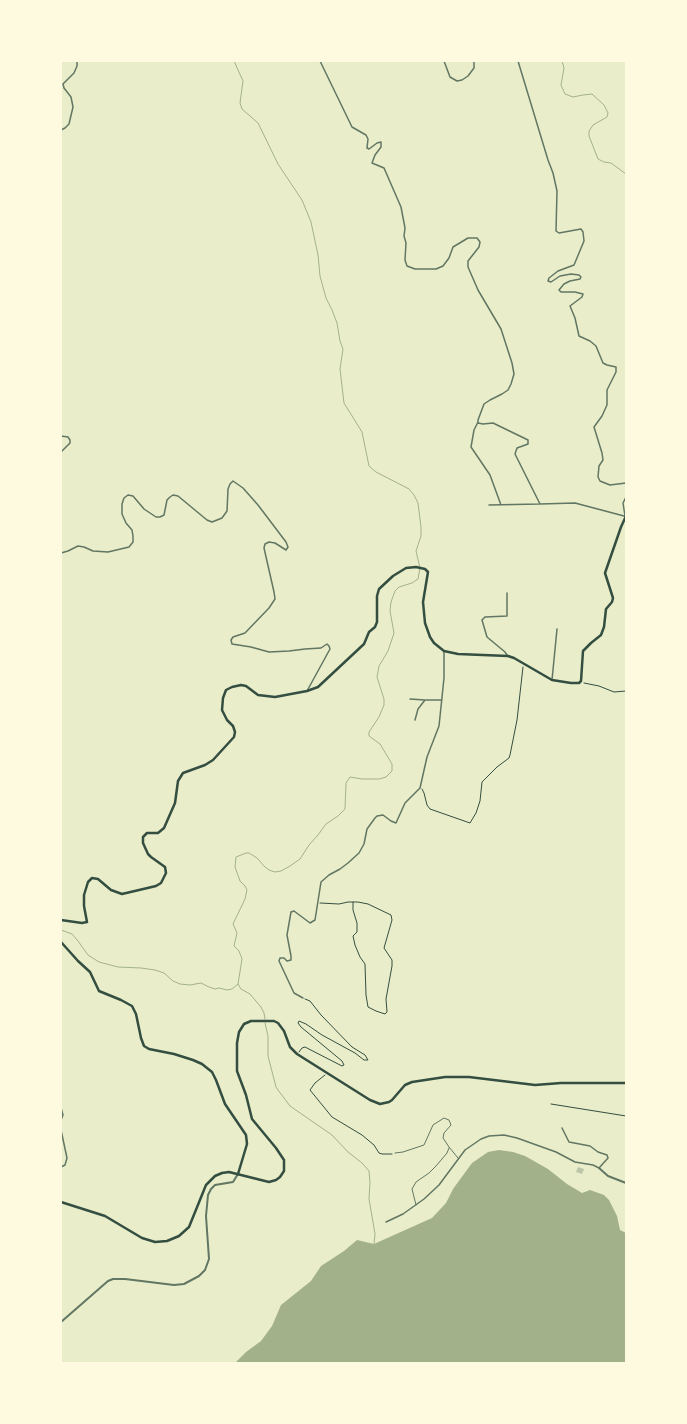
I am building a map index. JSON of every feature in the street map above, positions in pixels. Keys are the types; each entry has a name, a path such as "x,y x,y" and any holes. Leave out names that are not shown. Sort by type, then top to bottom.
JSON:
{"main road":[{"path":"61,920 82,923 87,922 84,906 84,895 88,882 92,878 98,878 111,890 122,894 156,886 163,881 166,873 165,867 148,854 143,843 143,837 147,833 160,832 164,828 175,803 178,781 183,773 209,763 216,758 234,737 235,732 233,726 226,720 222,710 223,698 226,690 232,686 242,685 246,686 258,695 271,697 307,691 322,684 364,644 369,632 377,622 377,596 379,589 398,572 406,568 416,567 426,569 428,572 423,602 425,623 434,643 444,651 458,654 508,656 552,680 579,683 581,680 584,651 587,646 603,632 606,609 612,602 613,598 606,573 620,528 626,516"},
{"path":"61,942 78,962 90,972 99,991 122,1000 132,1006 136,1014 142,1043 146,1048 193,1060 202,1064 212,1072 225,1104 246,1135 247,1144 238,1174"},
{"path":"61,1202 106,1216 142,1238 158,1242 167,1241 179,1236 189,1227 204,1189 209,1181 218,1174 224,1172 238,1174 265,1181 271,1181 280,1177 285,1167 282,1155 251,1117 246,1095 238,1076 238,1036 244,1024 251,1021 274,1021 281,1026 290,1047 297,1054 370,1100 380,1104 392,1100 405,1085 412,1082 445,1077 469,1077 535,1085 626,1082"}],"street":[{"path":"61,130 69,124 73,107 71,97 64,88 63,84 74,73 77,66 77,61"},
{"path":"320,61 352,127 366,135 368,139 367,148 368,149 377,142 381,142 381,147 375,155 372,163 384,168 401,207 405,228 405,260 407,266 415,269 436,269 443,266 449,258 453,247 468,238 477,238 480,242 479,247 467,264 478,290 502,329 514,374 512,384 508,390 484,404 474,430 471,447 490,474 501,505"},
{"path":"444,61 450,77 457,81 468,76 474,68 474,61"},
{"path":"518,61 553,173 557,191 556,231 559,233 581,229 583,232 584,241 574,265 558,271 549,278 548,281 551,282 560,276 571,274 579,275 581,277 580,279 564,284 559,290 561,292 575,292 583,294 582,297 570,306 575,318 579,336 590,341 596,346 603,363 607,366 616,367 616,372 607,390 607,405 602,416 594,427 603,460 599,466 598,477 600,481 610,485 626,483"},
{"path":"478,422 483,424 494,423 528,440 528,444 517,448 514,452 540,504"},
{"path":"61,436 68,437 70,443 61,452"},
{"path":"61,553 78,546 93,551 108,552 129,547 133,542 132,530 126,523 122,514 124,498 128,495 133,496 144,509 156,517 164,515 167,500 173,495 178,496 207,520 212,522 222,518 227,511 228,489 233,481 243,488 258,505 286,542 288,547 286,550 269,542 266,544 264,548 275,599 269,608 245,633 233,637 231,640 232,644 269,652 320,648 327,644 330,649 307,691"},
{"path":"489,505 575,502 626,516 623,503 626,497"},
{"path":"507,594 507,616 485,616 482,618 482,622 487,637 508,656"},
{"path":"552,680 557,629"},
{"path":"302,998 294,993 279,961 280,958 284,958 287,961 291,960 287,935 291,912 294,911 308,921 312,922 315,920 321,882 344,866 359,853 364,844 367,829 377,816 384,815 396,823 405,803 420,788 427,757 438,726 442,700 444,651"},
{"path":"410,699 442,700"},
{"path":"415,720 418,709 425,700"},
{"path":"61,1108 63,1115 61,1120"},
{"path":"562,1128 569,1142 590,1146 598,1152 609,1156 599,1168"},
{"path":"61,1130 67,1158 65,1165 61,1167"},
{"path":"386,1222 416,1205 428,1196 439,1185 465,1150 481,1139 489,1136 504,1135 521,1139 556,1152 575,1162 593,1165 608,1176 626,1183"},
{"path":"61,1322 108,1282 114,1279 174,1285 184,1284 199,1276 205,1270 209,1259 206,1216 208,1195 215,1185 233,1182 238,1174"}],"lane":[{"path":"395,1153 424,1145 433,1125 444,1118 449,1120 451,1125 443,1136 449,1147 459,1158"},
{"path":"416,1205 412,1189 416,1182 436,1166 447,1153 449,1147"}],"path":[{"path":"420,788 424,793 427,805 430,809 470,823 476,813 480,801 482,782 497,767 509,758 518,720 522,668 525,665"},
{"path":"579,683 594,685 614,692 626,691"},
{"path":"318,902 339,904 353,902 368,904 391,915 392,920 384,948 392,960 386,999 387,1012 385,1014 368,1007 365,964 358,952 353,936 357,932 353,902"},
{"path":"297,1054 302,1048 305,1048 342,1066 344,1065 342,1061 301,1027 298,1023 299,1021 355,1053 364,1060 368,1060 365,1055 352,1047 321,1016 310,1001 302,998"},
{"path":"328,1073 311,1087 311,1092 332,1116 362,1135 374,1145 379,1153 395,1153"},
{"path":"551,1104 626,1116"}],"shaded area":[{"path":"499,1150 525,1156 548,1169 567,1184 582,1193 590,1190 604,1195 609,1200 617,1216 620,1230 626,1233 626,1363 235,1363 246,1352 261,1341 272,1326 281,1305 311,1281 321,1266 344,1251 357,1240 374,1244 432,1218 446,1203 453,1189 472,1163 488,1152"}],"building":[{"path":"578,1167 584,1169 582,1174 576,1172"}],"waterway":[{"path":"234,61 243,81 240,103 242,109 258,123 278,164 302,200 311,222 318,255 320,276 326,298 337,323 343,349 340,369 344,403 362,432 369,466 376,472 409,489 418,503 421,527 421,536 416,551 420,568 418,579 412,583 399,587 395,591 391,602 390,611 394,633 388,651 379,666 377,677 384,699 384,705 379,717 369,732 369,736 380,744 392,764 392,771 386,777 379,779 350,777 346,783 345,809 326,824 300,859 281,871 275,872 269,870 257,858 249,853 236,857 235,867 240,881 247,890 245,899 233,924 237,933 234,946 239,951 242,959 238,984 241,989 250,994 261,1007 265,1019"},
{"path":"562,61 564,68 561,85 565,94 573,97 592,94 604,105 608,113 607,117 593,125 589,131 589,136 598,159 611,163 626,174"},
{"path":"61,930 72,934 88,955 99,962 118,967 155,970 164,973 173,981 180,984 190,985 201,983 215,989 219,988 227,990 232,989 238,984"},
{"path":"265,1023 268,1036 268,1056 278,1090 290,1106 332,1135 369,1171 369,1199 375,1234 374,1244"}]}
